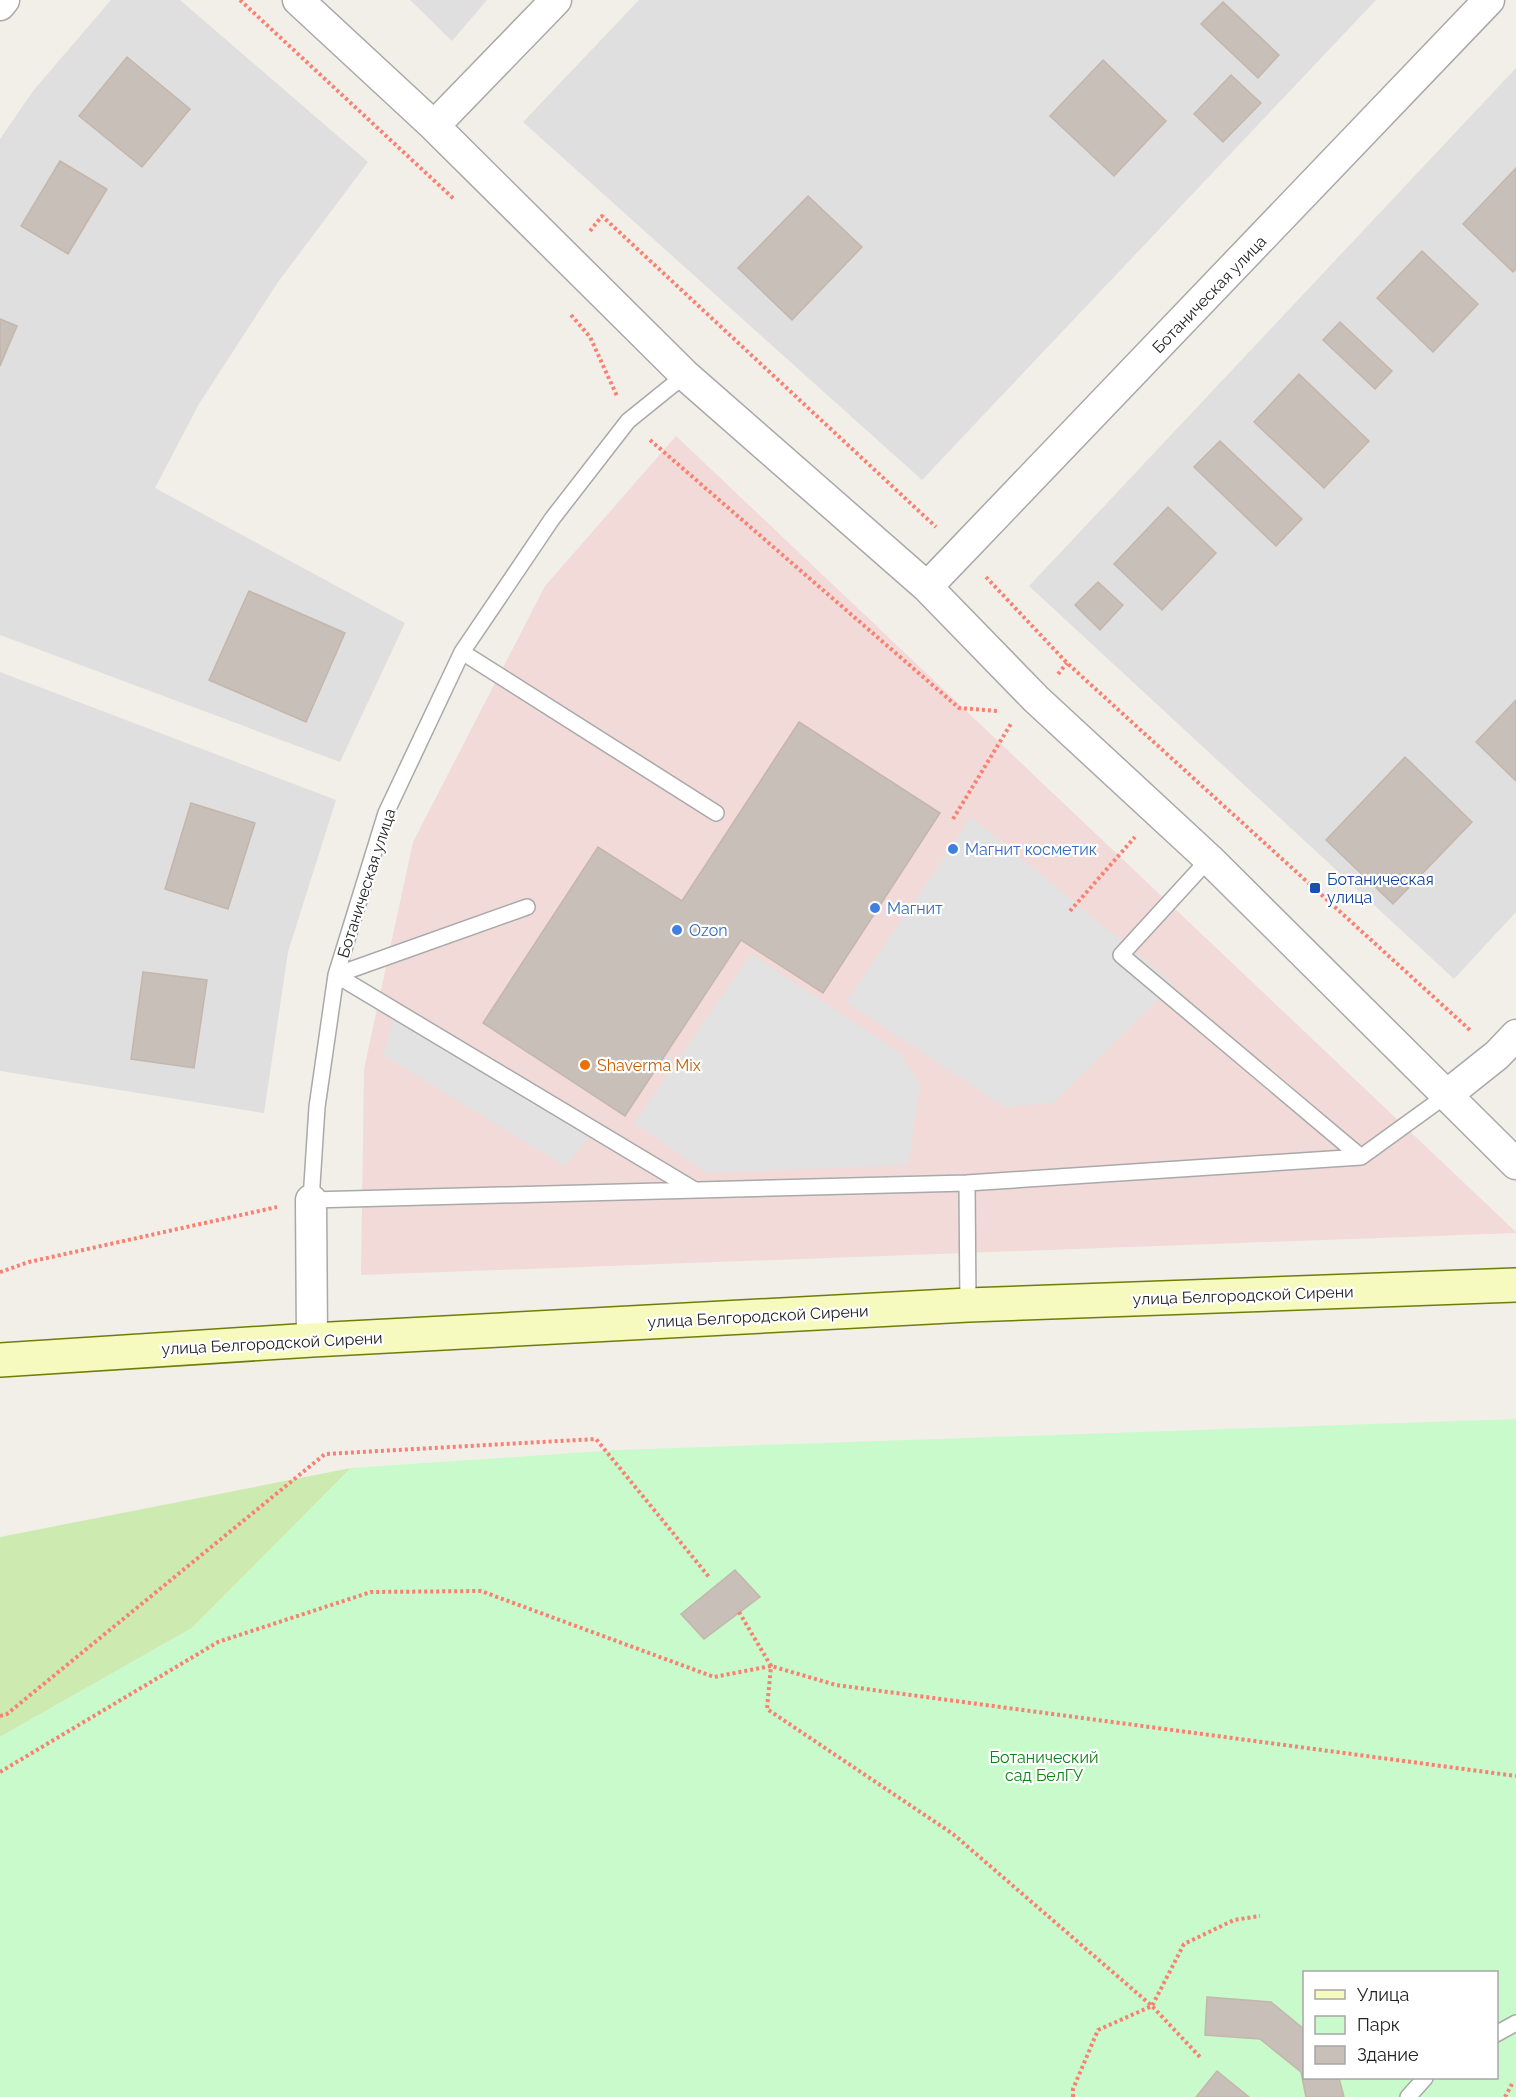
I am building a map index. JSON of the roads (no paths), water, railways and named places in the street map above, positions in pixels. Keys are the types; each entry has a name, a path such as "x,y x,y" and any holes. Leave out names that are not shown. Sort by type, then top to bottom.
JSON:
{"main road":[{"name":"улица Белгородской Сирени","path":"0,1360 312,1340 968,1305 1516,1285"}],"street":[{"path":"0,5 4,0"},
{"path":"298,0 434,126 685,375 927,587 1036,699 1209,859 1516,1164"},
{"path":"434,126 556,0"},
{"name":"Ботаническая улица","path":"927,587 1489,0"},
{"path":"1448,1094 1507,1045"},
{"name":"Ботаническая улица","path":"311,1200 312,1340"}],"lane":[{"name":"Ботаническая улица","path":"311,1200 317,1107 336,975 386,813 462,652 552,519 628,421 685,375"},
{"path":"462,652 716,813"},
{"path":"1209,859 1121,955 1361,1156"},
{"path":"336,975 527,907"},
{"path":"336,975 693,1189"},
{"path":"311,1200 967,1183 1361,1156 1448,1094"},
{"path":"967,1183 968,1305"},
{"path":"1498,2033 1516,2023"},
{"path":"1408,2097 1424,2079"}],"place":[{"name":"Магнит косметик","path":"953,849"},
{"name":"Ботаническая улица","path":"1315,888"},
{"name":"Магнит","path":"875,908"},
{"name":"Ozon","path":"677,930"},
{"name":"Shaverma Mix","path":"585,1065"}],"park label":[{"name":"Ботанический сад БелГУ","path":"1044,1766"}]}
